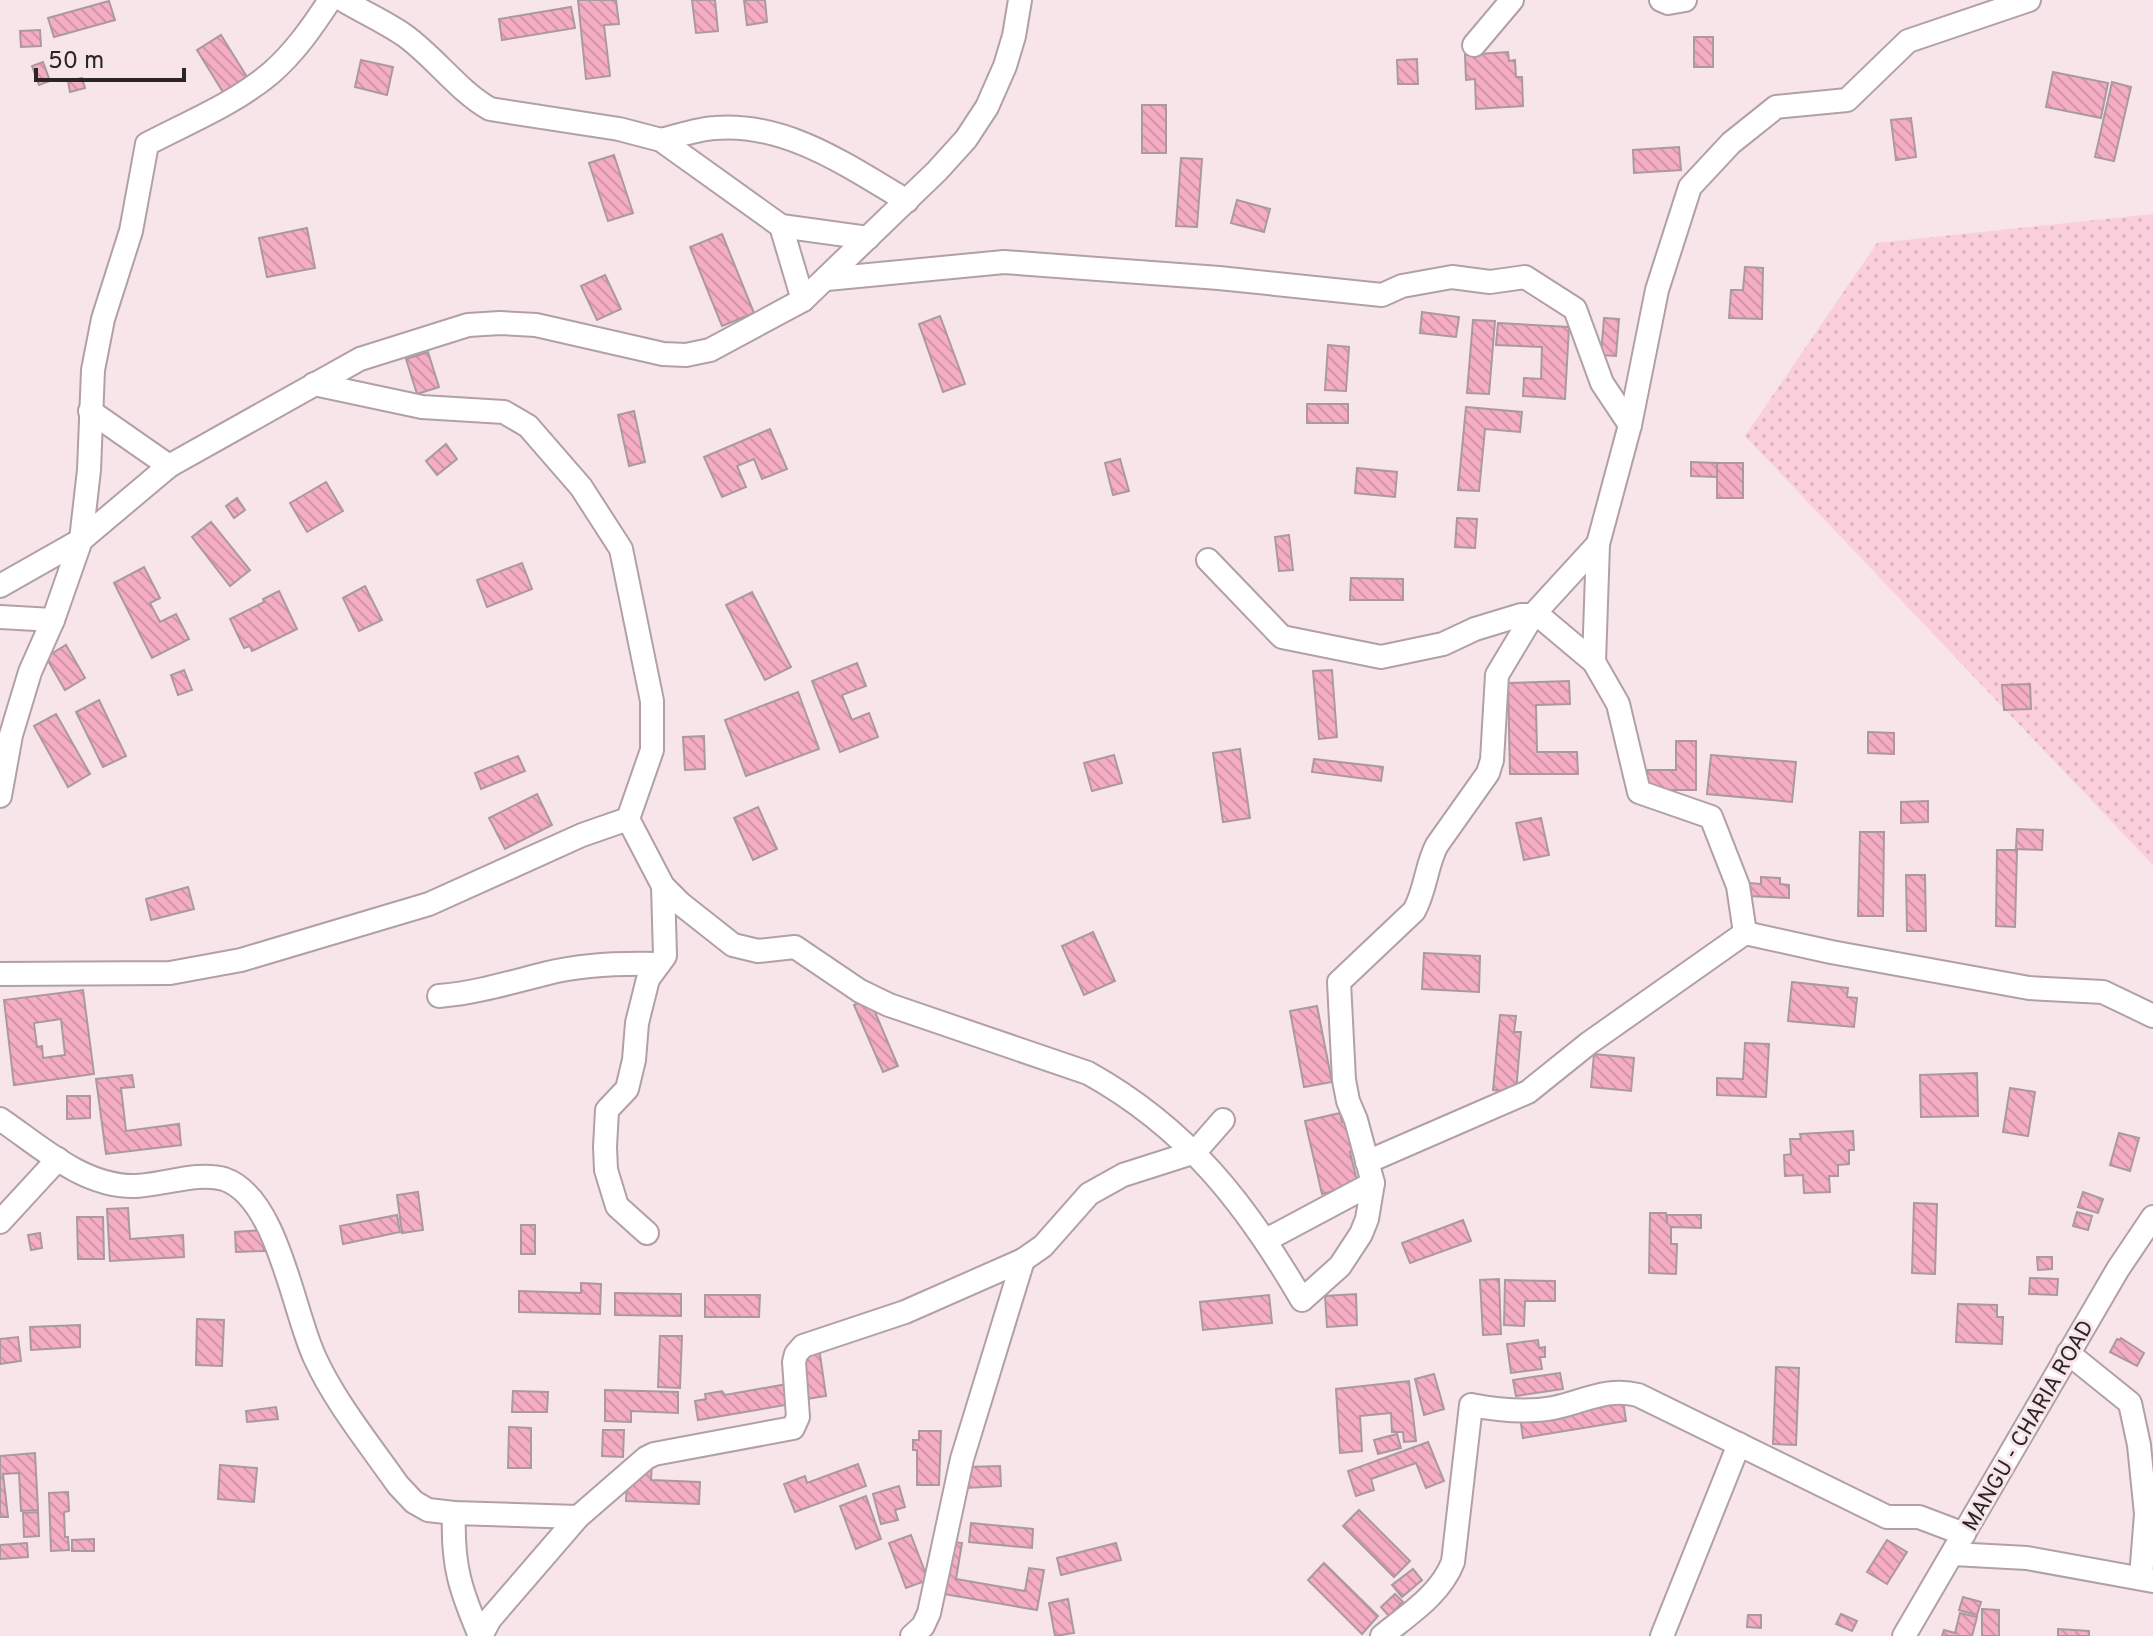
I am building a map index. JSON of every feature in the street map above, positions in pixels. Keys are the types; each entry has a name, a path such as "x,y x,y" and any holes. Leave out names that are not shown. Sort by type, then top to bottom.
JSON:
{"street":[{"path":"0,796 11,735 30,672 53,620 81,540 89,470 93,370 103,319 131,231 147,144 235,99 272,72 304,39 330,0"},
{"path":"343,0 404,35 446,70 471,98 490,109 619,129 661,140 781,226 868,238"},
{"path":"0,586 81,540 169,466 360,359 478,324 536,325 663,354 686,355 710,350 803,300 907,201 966,139 987,107 1010,51 1020,0"},
{"path":"1474,45 1512,0"},
{"path":"1661,0 1668,3 1685,0"},
{"path":"1594,662 1598,544 1630,425 1657,290 1690,187 1731,143 1776,107 1847,100 1908,41 2029,0"},
{"path":"661,140 712,128 743,127 794,139 837,159 907,201"},
{"path":"781,226 803,300"},
{"path":"827,279 1004,262 1382,295 1402,286 1452,277 1490,282 1525,277 1575,309 1602,383 1630,425"},
{"path":"314,384 422,407 504,412 528,426 581,487 621,549 652,701 652,750 628,819 663,886 681,904 733,945 758,951 795,947 860,991 889,1005 1088,1073 1111,1086 1195,1152 1266,1240 1302,1300 1340,1266 1356,1243 1367,1219 1370,1172 1344,1080 1339,982 1414,911 1420,900 1430,856 1488,773 1492,760 1497,675 1533,615 1598,544"},
{"path":"90,411 169,466"},
{"path":"1208,560 1282,637 1381,657 1443,644 1475,629 1521,615 1533,615 1544,620 1594,662 1618,704 1639,792 1711,817 1738,886 1745,933"},
{"path":"0,617 53,620"},
{"path":"0,974 170,973 241,960 429,904 582,835 628,819"},
{"path":"647,1233 617,1206 606,1170 605,1147 607,1110 627,1089 634,1060 637,1023 648,979 665,956 663,886"},
{"path":"1266,1240 1370,1172 1528,1092 1589,1043 1745,933 2029,988 2103,992 2153,1016"},
{"path":"439,996 473,993 550,972 619,963 659,964"},
{"path":"0,1119 85,1176 103,1182 133,1186 212,1177 225,1180 242,1190 257,1207 276,1244 314,1356 325,1378 398,1485 414,1502 428,1510 454,1513 578,1517"},
{"path":"480,1636 490,1619 578,1517 638,1464 654,1454 793,1428 798,1417 794,1362 803,1346 905,1312 1023,1260 1043,1246 1089,1194 1123,1175 1195,1152 1223,1120"},
{"path":"0,1222 58,1159"},
{"name":"MANGU - CHARIA ROAD","path":"1904,1636 2068,1353 2153,1217"},
{"path":"912,1636 923,1626 929,1613 962,1459 1023,1260"},
{"path":"1953,1554 2027,1558 2147,1579 2146,1514 2139,1445 2130,1403 2068,1353"},
{"path":"1382,1636 1439,1589 1447,1578 1453,1562 1471,1405 1549,1408 1602,1393 1622,1391 1638,1395 1887,1517 1919,1517 1964,1534"},
{"path":"1662,1636 1739,1444"},
{"path":"454,1513 456,1569 462,1594 480,1636"}],"shaded area":[{"path":"2153,214 2153,865 1745,436 1877,243"}],"building":[{"path":"578,0 616,0 619,24 604,25 610,76 586,79"},
{"path":"692,0 715,0 718,31 696,33"},
{"path":"744,0 765,0 767,22 747,25"},
{"path":"109,1 115,20 54,37 48,18"},
{"path":"571,7 575,28 502,40 499,19"},
{"path":"40,30 41,46 21,47 20,31"},
{"path":"221,35 247,77 223,92 197,50"},
{"path":"1694,37 1713,37 1713,67 1694,67"},
{"path":"1508,52 1509,61 1515,60 1516,77 1522,77 1523,106 1476,109 1475,79 1466,80 1465,55"},
{"path":"1417,59 1418,84 1398,84 1397,60"},
{"path":"361,60 393,67 387,95 355,87"},
{"path":"43,62 50,81 39,85 32,66"},
{"path":"2053,72 2108,83 2101,118 2046,107"},
{"path":"82,78 85,88 70,92 68,81"},
{"path":"2112,82 2131,87 2114,161 2095,157"},
{"path":"1142,105 1166,105 1166,153 1142,153"},
{"path":"1911,118 1916,157 1896,160 1891,120"},
{"path":"1679,147 1681,170 1634,173 1633,150"},
{"path":"614,155 633,213 608,221 589,163"},
{"path":"1181,158 1202,159 1197,227 1176,226"},
{"path":"1237,200 1270,209 1264,232 1231,223"},
{"path":"307,228 315,268 267,277 259,238"},
{"path":"722,234 754,313 722,326 690,247"},
{"path":"1745,267 1763,268 1762,319 1729,318 1731,290 1743,290"},
{"path":"605,275 621,309 597,320 581,286"},
{"path":"1422,312 1459,317 1456,337 1420,333"},
{"path":"940,316 965,384 943,392 919,324"},
{"path":"1604,318 1619,319 1616,356 1601,355"},
{"path":"1473,320 1495,321 1489,394 1467,393"},
{"path":"1498,323 1569,327 1565,399 1523,396 1524,378 1541,379 1542,347 1496,345"},
{"path":"1328,345 1349,347 1346,391 1325,390"},
{"path":"428,352 439,387 417,394 406,359"},
{"path":"1307,404 1348,404 1348,423 1307,423"},
{"path":"1466,407 1522,412 1520,432 1485,429 1479,491 1458,490"},
{"path":"634,411 645,462 629,466 618,415"},
{"path":"770,429 787,469 762,479 754,459 737,466 746,487 722,497 704,457"},
{"path":"446,444 457,459 437,475 426,461"},
{"path":"1120,459 1129,491 1113,495 1105,463"},
{"path":"1691,462 1717,463 1717,477 1691,476"},
{"path":"1717,463 1743,463 1743,498 1717,498"},
{"path":"1357,468 1397,472 1395,497 1355,493"},
{"path":"326,482 343,511 307,532 290,503"},
{"path":"237,498 245,510 234,518 226,506"},
{"path":"1457,518 1477,519 1475,548 1455,547"},
{"path":"211,522 250,570 230,586 192,537"},
{"path":"1289,535 1293,570 1279,571 1275,537"},
{"path":"522,563 532,589 487,607 477,580"},
{"path":"144,567 160,598 150,603 160,622 176,614 189,639 152,658 114,583"},
{"path":"1351,578 1403,579 1403,600 1350,600"},
{"path":"365,586 382,620 359,631 343,598"},
{"path":"279,591 297,629 252,651 250,646 244,648 230,619"},
{"path":"752,592 791,667 765,680 726,605"},
{"path":"66,645 85,678 65,690 46,657"},
{"path":"857,663 866,686 842,695 852,720 869,713 878,737 840,752 812,681"},
{"path":"184,670 192,690 178,695 171,675"},
{"path":"1332,670 1337,737 1319,739 1313,671"},
{"path":"1569,681 1570,704 1536,705 1537,752 1577,752 1578,774 1510,774 1508,683"},
{"path":"2030,684 2031,709 2004,710 2002,685"},
{"path":"798,692 819,749 746,776 725,720"},
{"path":"99,700 126,756 103,767 76,712"},
{"path":"56,714 90,774 68,787 34,726"},
{"path":"1868,732 1894,733 1894,754 1868,753"},
{"path":"704,736 705,769 685,770 683,737"},
{"path":"1676,741 1696,741 1696,790 1648,790 1647,770 1676,770"},
{"path":"1240,749 1250,818 1223,822 1213,753"},
{"path":"1114,755 1122,783 1092,791 1084,763"},
{"path":"1711,755 1796,762 1792,802 1707,794"},
{"path":"518,756 525,771 481,789 475,773"},
{"path":"1314,759 1383,767 1381,781 1312,772"},
{"path":"537,794 552,825 505,849 489,818"},
{"path":"1928,801 1928,822 1901,823 1901,802"},
{"path":"758,807 777,849 753,860 734,818"},
{"path":"1541,818 1549,855 1524,860 1516,823"},
{"path":"2017,829 2043,830 2042,850 2016,849"},
{"path":"1860,832 1884,832 1883,916 1858,916"},
{"path":"1997,850 2017,850 2015,927 1996,926"},
{"path":"1906,875 1925,875 1926,931 1907,931"},
{"path":"1761,877 1780,878 1780,884 1789,885 1789,898 1749,896 1750,883 1761,884"},
{"path":"188,887 194,909 151,920 146,899"},
{"path":"1093,932 1115,981 1084,995 1062,946"},
{"path":"1424,953 1480,956 1479,992 1422,989"},
{"path":"1792,982 1848,988 1847,997 1857,998 1854,1027 1788,1021"},
{"path":"83,990 94,1074 14,1085 4,1000","holes":["61,1019 65,1055 43,1058 42,1046 37,1047 34,1023"]},
{"path":"869,998 898,1066 883,1072 854,1005"},
{"path":"1317,1006 1332,1082 1304,1087 1290,1011"},
{"path":"1500,1015 1516,1016 1514,1032 1521,1032 1516,1092 1493,1090"},
{"path":"1745,1043 1769,1044 1766,1097 1717,1095 1717,1078 1743,1079"},
{"path":"1594,1054 1634,1058 1631,1091 1591,1087"},
{"path":"1977,1073 1978,1116 1921,1117 1920,1075"},
{"path":"132,1075 134,1087 121,1088 126,1131 179,1124 181,1145 106,1154 96,1079"},
{"path":"2010,1088 2035,1092 2028,1136 2003,1132"},
{"path":"67,1096 90,1096 90,1118 67,1119"},
{"path":"1340,1113 1342,1122 1348,1121 1356,1150 1350,1152 1358,1185 1322,1194 1305,1121"},
{"path":"1853,1131 1854,1150 1849,1150 1849,1164 1838,1165 1838,1176 1829,1176 1830,1192 1804,1193 1803,1175 1785,1176 1784,1155 1791,1154 1790,1139 1801,1139 1800,1134"},
{"path":"2119,1133 2139,1138 2130,1171 2110,1165"},
{"path":"418,1192 423,1230 402,1233 397,1195"},
{"path":"2083,1192 2103,1199 2098,1213 2078,1207"},
{"path":"1914,1203 1937,1204 1935,1274 1912,1273"},
{"path":"128,1208 130,1239 183,1235 184,1257 110,1261 107,1209"},
{"path":"2077,1212 2092,1216 2088,1230 2073,1226"},
{"path":"1650,1213 1666,1213 1667,1224 1667,1215 1701,1215 1701,1228 1671,1227 1671,1244 1677,1244 1676,1274 1649,1273"},
{"path":"397,1215 400,1232 343,1244 340,1226"},
{"path":"77,1217 103,1217 104,1259 78,1259"},
{"path":"1463,1220 1471,1241 1410,1263 1402,1243"},
{"path":"521,1225 535,1225 535,1254 521,1254"},
{"path":"263,1230 264,1251 236,1252 235,1232"},
{"path":"40,1233 42,1248 31,1250 28,1235"},
{"path":"2037,1257 2052,1257 2052,1269 2038,1270"},
{"path":"2030,1278 2058,1279 2057,1295 2029,1294"},
{"path":"1499,1279 1501,1334 1483,1335 1480,1280"},
{"path":"1505,1280 1555,1281 1555,1301 1525,1301 1524,1326 1504,1325"},
{"path":"581,1283 601,1284 600,1314 519,1312 519,1291 581,1293"},
{"path":"615,1293 681,1294 681,1316 615,1315"},
{"path":"1356,1294 1357,1325 1327,1327 1325,1296"},
{"path":"705,1295 760,1295 759,1317 705,1317"},
{"path":"1269,1295 1272,1323 1203,1330 1200,1302"},
{"path":"1958,1304 1997,1305 1997,1317 2003,1317 2002,1344 1956,1342"},
{"path":"197,1319 224,1320 222,1366 196,1365"},
{"path":"80,1325 80,1347 31,1350 30,1327"},
{"path":"660,1336 682,1336 680,1388 658,1387"},
{"path":"18,1337 21,1361 0,1364 0,1339"},
{"path":"2121,1338 2144,1353 2137,1366 2110,1352 2117,1339"},
{"path":"1538,1340 1539,1348 1545,1347 1545,1357 1540,1357 1542,1369 1511,1373 1507,1344"},
{"path":"819,1348 826,1396 800,1400 793,1352"},
{"path":"1776,1367 1799,1368 1796,1445 1773,1444"},
{"path":"1560,1373 1563,1389 1516,1396 1513,1380"},
{"path":"1434,1374 1444,1409 1424,1415 1415,1379"},
{"path":"1409,1381 1416,1441 1404,1442 1403,1432 1392,1432 1391,1413 1360,1416 1362,1451 1340,1453 1336,1389"},
{"path":"787,1384 791,1404 698,1420 695,1401 706,1399 705,1394 722,1391 725,1395"},
{"path":"605,1390 678,1392 678,1413 631,1411 631,1422 605,1421"},
{"path":"513,1391 548,1392 547,1412 512,1412"},
{"path":"1623,1400 1626,1421 1523,1438 1520,1417"},
{"path":"276,1407 278,1419 247,1422 246,1411"},
{"path":"509,1427 531,1428 531,1468 508,1468"},
{"path":"603,1430 624,1430 623,1457 602,1456"},
{"path":"919,1431 941,1431 939,1485 917,1485 917,1450 913,1450 913,1440 919,1440"},
{"path":"1397,1434 1401,1448 1378,1454 1374,1440"},
{"path":"1428,1442 1444,1481 1426,1488 1416,1463 1371,1479 1374,1490 1356,1496 1348,1471"},
{"path":"35,1453 38,1510 21,1511 19,1473 3,1474 8,1517 0,1517 0,1456"},
{"path":"628,1461 652,1462 651,1480 700,1482 699,1504 626,1501"},
{"path":"858,1464 866,1486 795,1512 784,1484 805,1476 807,1483"},
{"path":"220,1465 257,1468 254,1502 218,1499"},
{"path":"1000,1466 1001,1486 967,1488 966,1467"},
{"path":"899,1486 905,1507 895,1510 898,1520 881,1524 873,1494"},
{"path":"68,1492 69,1511 64,1512 69,1550 51,1551 49,1493"},
{"path":"866,1496 881,1539 856,1549 840,1506"},
{"path":"1359,1510 1410,1561 1394,1577 1343,1526"},
{"path":"38,1512 39,1536 24,1537 23,1513"},
{"path":"971,1523 1033,1529 1032,1548 969,1542"},
{"path":"911,1535 928,1580 906,1588 889,1543"},
{"path":"94,1539 94,1551 72,1551 72,1540"},
{"path":"1887,1540 1907,1552 1887,1584 1867,1572"},
{"path":"947,1541 962,1543 956,1579 1025,1591 1029,1568 1044,1570 1037,1610 938,1593"},
{"path":"27,1543 28,1557 0,1559 0,1545"},
{"path":"1116,1543 1121,1560 1061,1575 1057,1558"},
{"path":"1324,1563 1378,1616 1362,1634 1308,1580"},
{"path":"1413,1569 1422,1580 1402,1597 1392,1585"},
{"path":"1395,1594 1403,1602 1389,1616 1381,1607"},
{"path":"1963,1597 1981,1602 1977,1615 1959,1610"},
{"path":"1068,1599 1074,1633 1055,1636 1049,1603"},
{"path":"1982,1609 1999,1610 1999,1636 1982,1636"},
{"path":"1960,1613 1977,1617 1972,1636 1942,1636 1944,1630 1955,1633"},
{"path":"1841,1614 1857,1621 1852,1631 1836,1624"},
{"path":"1748,1615 1761,1615 1761,1628 1747,1627"},
{"path":"2058,1629 2089,1631 2089,1636 2058,1636"}]}
